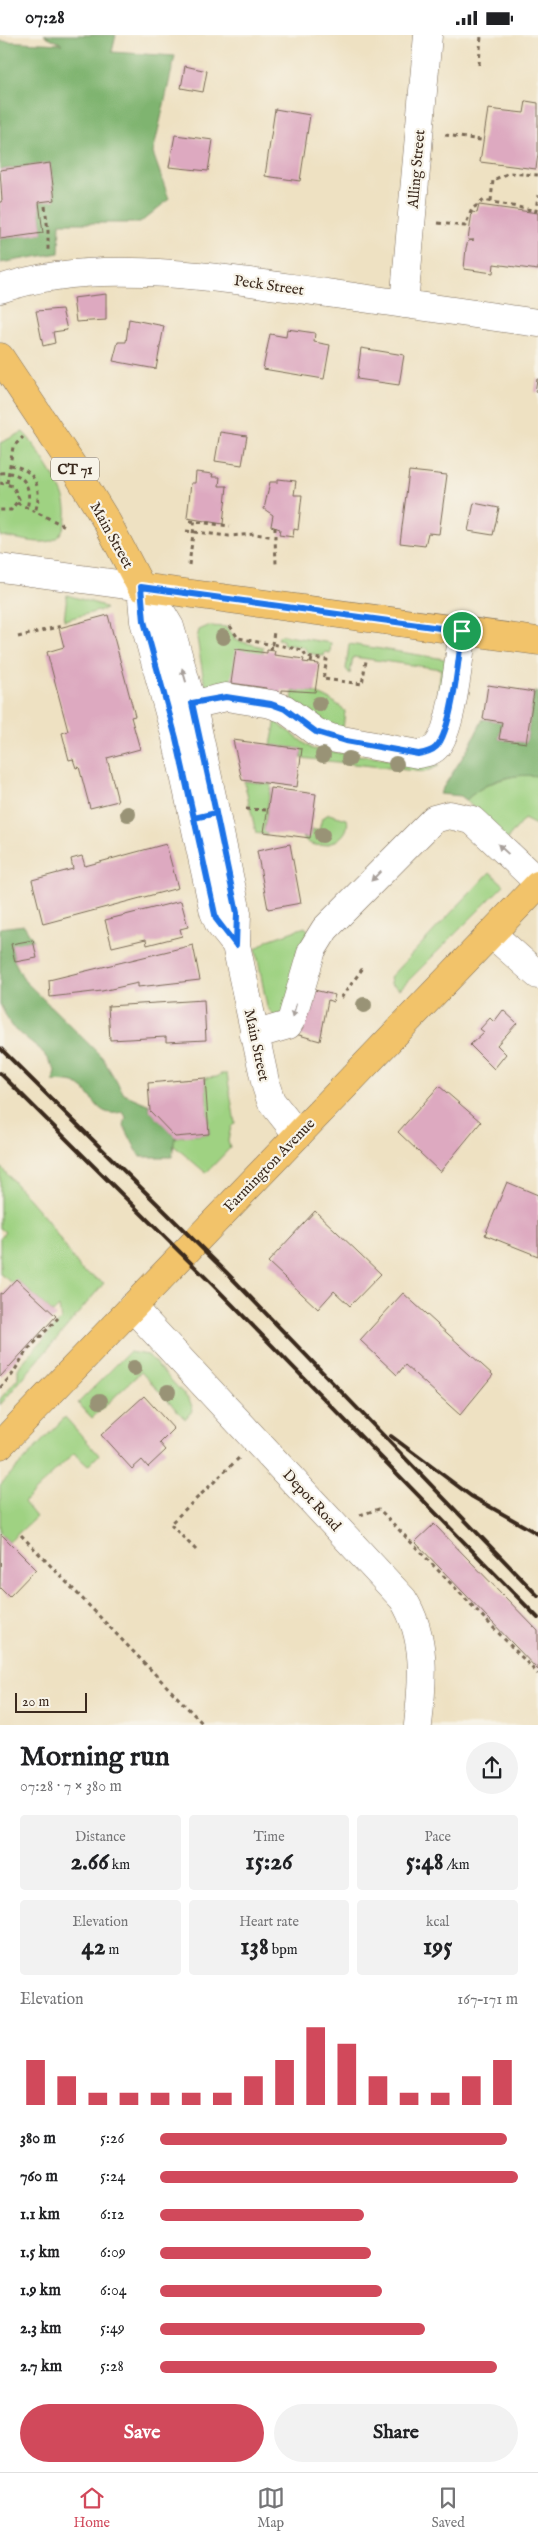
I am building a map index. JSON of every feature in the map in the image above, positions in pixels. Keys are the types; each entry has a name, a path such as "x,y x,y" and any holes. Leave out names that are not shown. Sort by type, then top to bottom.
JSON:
{"main road":[{"name":"Main Street","path":"0,357 72,465 107,522 141,587"},
{"path":"141,587 538,641"},
{"name":"Farmington Avenue","path":"0,1445 492,934 538,883"}],"street":[{"name":"Alling Street","path":"404,304 428,35"},
{"name":"Peck Street","path":"0,289 28,279 114,271 217,277 538,323"},
{"path":"0,568 141,587"},
{"name":"Main Street","path":"141,587 144,621 180,707 205,816 219,882 216,919 236,945 254,1035 271,1101 298,1135"},
{"path":"180,707 226,697 271,704 285,709 316,732 331,738 418,754 425,753 439,744 448,725 462,631"},
{"path":"254,1035 288,1025 292,1019 312,949 325,929 434,819 449,815 472,820 538,883"},
{"path":"492,934 538,975"},
{"name":"Depot Road","path":"132,1307 403,1599 415,1624 422,1656 422,1683 418,1725"}],"path":[{"path":"479,65 481,35"},
{"path":"442,134 481,140"},
{"path":"492,201 494,180 509,173 538,175"},
{"path":"434,222 466,226 472,209 484,200 536,211 538,195"},
{"path":"45,206 48,231 47,261"},
{"path":"7,483 15,444 27,433"},
{"path":"10,465 23,468 34,477 39,493 36,512"},
{"path":"0,473 8,472 21,477 27,483 30,493 27,508"},
{"path":"0,483 7,483 17,489 17,503 11,510 0,510"},
{"path":"17,503 67,527"},
{"path":"189,565 193,520 230,526"},
{"path":"275,527 276,564"},
{"path":"186,531 229,536 255,534 275,537"},
{"path":"18,637 61,626"},
{"path":"230,626 238,638 303,650 306,657 326,660 324,679 362,684 366,661"},
{"path":"271,650 274,632"},
{"path":"311,663 312,658"},
{"path":"246,809 267,810"},
{"path":"341,998 363,968"},
{"path":"0,1388 12,1375 25,1353 58,1318"},
{"path":"196,1550 170,1524 242,1456"},
{"path":"358,1516 379,1509 538,1674"},
{"path":"21,1535 204,1725"}],"green space":[{"path":"44,35 116,35 112,52 175,56 153,153 169,199 140,223 60,223 59,253 0,263 0,239 43,233 39,202 55,199 50,163 0,170 0,41 62,44"},
{"path":"23,432 52,473 62,492 65,504 66,517 63,529 60,535 50,541 33,541 0,536 0,443"},
{"path":"67,595 101,605 106,609 64,620"},
{"path":"208,626 226,627 235,637 234,640 263,647 263,653 231,683 266,688 265,695 205,687 197,638 199,630"},
{"path":"281,635 331,643 330,653 325,652 324,656 308,653 304,647 283,644 283,640 277,639"},
{"path":"349,644 451,660 443,690 438,693 441,669 353,657 350,674 346,669"},
{"path":"301,690 313,692 324,697 345,711 343,729 321,725 292,701 293,691 300,692"},
{"path":"534,692 538,692 538,776 508,777 499,780 482,788 466,800 461,796 439,794 469,747 483,719 502,722 499,739 526,743"},
{"path":"276,720 283,720 280,725 312,749 439,766 424,772 301,758 302,749 271,745"},
{"path":"523,774 538,776 538,826 524,819 505,842 466,800 472,794 492,783"},
{"path":"244,781 271,784 264,831 267,832 266,835 256,833"},
{"path":"329,814 347,819 347,827 344,833 339,839 331,843 315,845 308,843 303,837 309,838 311,830 319,830 322,818"},
{"path":"490,872 504,885 400,989 391,984 390,977"},
{"path":"24,925 33,940 11,945 15,962 24,980 102,1057 124,1094 150,1105 150,1111 175,1137 172,1157 140,1157 124,1126 126,1117 123,1112 106,1112 96,1105 88,1094 76,1084 53,1081 55,1070 41,1050 11,1026 0,1004 0,928"},
{"path":"305,927 311,934 297,951 289,1011 275,1017 267,1007 256,949 268,940"},
{"path":"221,1074 227,1074 235,1123 231,1127 228,1140 230,1148 206,1173 173,1145 175,1137 209,1134 205,1078 217,1077"},
{"path":"0,1166 47,1220 81,1270 104,1283 0,1405 0,1399 18,1378 18,1369 21,1364 61,1320 59,1307 53,1313 16,1279 12,1283 0,1274 0,1238 5,1232 0,1228"},
{"path":"129,1352 148,1355 190,1401 193,1410 185,1419 141,1372 92,1418 78,1403"},
{"path":"65,1417 99,1455 88,1466 74,1453 24,1502 36,1517 9,1542 0,1533 0,1485"}],"building":[{"path":"185,66 207,71 203,92 181,88"},
{"path":"526,101 538,103 538,154 536,169 480,162 488,109 524,113"},
{"path":"275,109 310,115 300,181 265,176"},
{"path":"175,135 213,140 208,171 169,167"},
{"path":"50,163 55,200 39,202 43,233 0,239 0,202 2,201 0,170"},
{"path":"479,205 538,213 538,270 494,264 493,273 464,269 468,241 474,240 468,240 472,212 477,213"},
{"path":"106,294 106,320 76,322 73,298"},
{"path":"62,309 67,330 53,332 55,343 43,346 36,311"},
{"path":"129,319 164,326 156,369 113,361 118,342 126,342"},
{"path":"287,329 315,333 314,342 330,345 324,379 263,369 270,334 286,337"},
{"path":"361,348 404,355 399,385 357,379"},
{"path":"537,379 538,392 535,392"},
{"path":"220,432 247,436 242,465 215,461"},
{"path":"409,471 447,475 439,534 428,533 425,546 400,543"},
{"path":"196,472 213,474 212,477 220,477 219,486 227,486 223,524 187,518 191,483 195,483"},
{"path":"278,479 296,481 294,495 302,495 298,530 294,529 293,537 279,535 280,529 271,526 273,515 264,509 270,482 278,482"},
{"path":"474,503 499,508 493,535 468,531"},
{"path":"108,615 135,716 131,717 140,749 107,758 118,801 90,808 79,767 76,768 73,759 69,760 62,733 68,731 47,652 64,647 59,628"},
{"path":"236,649 267,653 267,650 275,651 274,655 304,659 303,662 319,664 315,692 282,690 282,696 265,694 266,688 231,683"},
{"path":"488,685 534,692 526,743 499,739 502,722 483,719"},
{"path":"233,740 302,749 297,787 242,780"},
{"path":"271,788 316,794 310,838 264,832"},
{"path":"166,844 178,888 43,924 32,880 73,869 71,859 82,856 85,866"},
{"path":"290,844 301,903 268,909 257,851"},
{"path":"181,901 188,927 180,929 182,936 147,945 146,939 112,947 105,920"},
{"path":"33,940 37,958 15,962 11,944"},
{"path":"193,945 200,980 138,987 138,983 102,991 50,997 49,980"},
{"path":"310,989 335,995 333,1002 328,1000 320,1041 292,1033"},
{"path":"204,1000 206,1040 166,1042 166,1037 110,1040 108,1006"},
{"path":"503,1010 517,1023 497,1045 506,1054 494,1069 470,1045 484,1032 480,1029 490,1018 494,1022"},
{"path":"205,1078 209,1134 175,1137 150,1111 148,1083"},
{"path":"439,1086 481,1122 440,1172 398,1132"},
{"path":"507,1182 538,1195 538,1256 485,1235"},
{"path":"315,1211 381,1274 350,1306 334,1291 318,1309 268,1262"},
{"path":"16,1279 56,1316 0,1377 0,1293 2,1294"},
{"path":"403,1293 493,1375 460,1415 405,1365 397,1375 360,1340"},
{"path":"144,1396 174,1429 160,1443 166,1450 148,1467 142,1460 132,1469 101,1435"},
{"path":"434,1524 538,1631 538,1670 415,1542"},
{"path":"1,1534 36,1569 9,1597 0,1588"}],"railway":[{"path":"0,1048 226,1272 538,1596"},
{"path":"0,1073 213,1285 538,1618"},
{"path":"391,1436 471,1496 538,1534"}],"route":[{"path":"462,631 141,587 144,621 169,710 194,818 216,813 220,841 231,880 237,913 236,945 216,919 194,818 216,813 192,703 226,697 271,704 285,709 316,732 331,738 418,754 425,753 439,744 448,725 462,631"}]}
